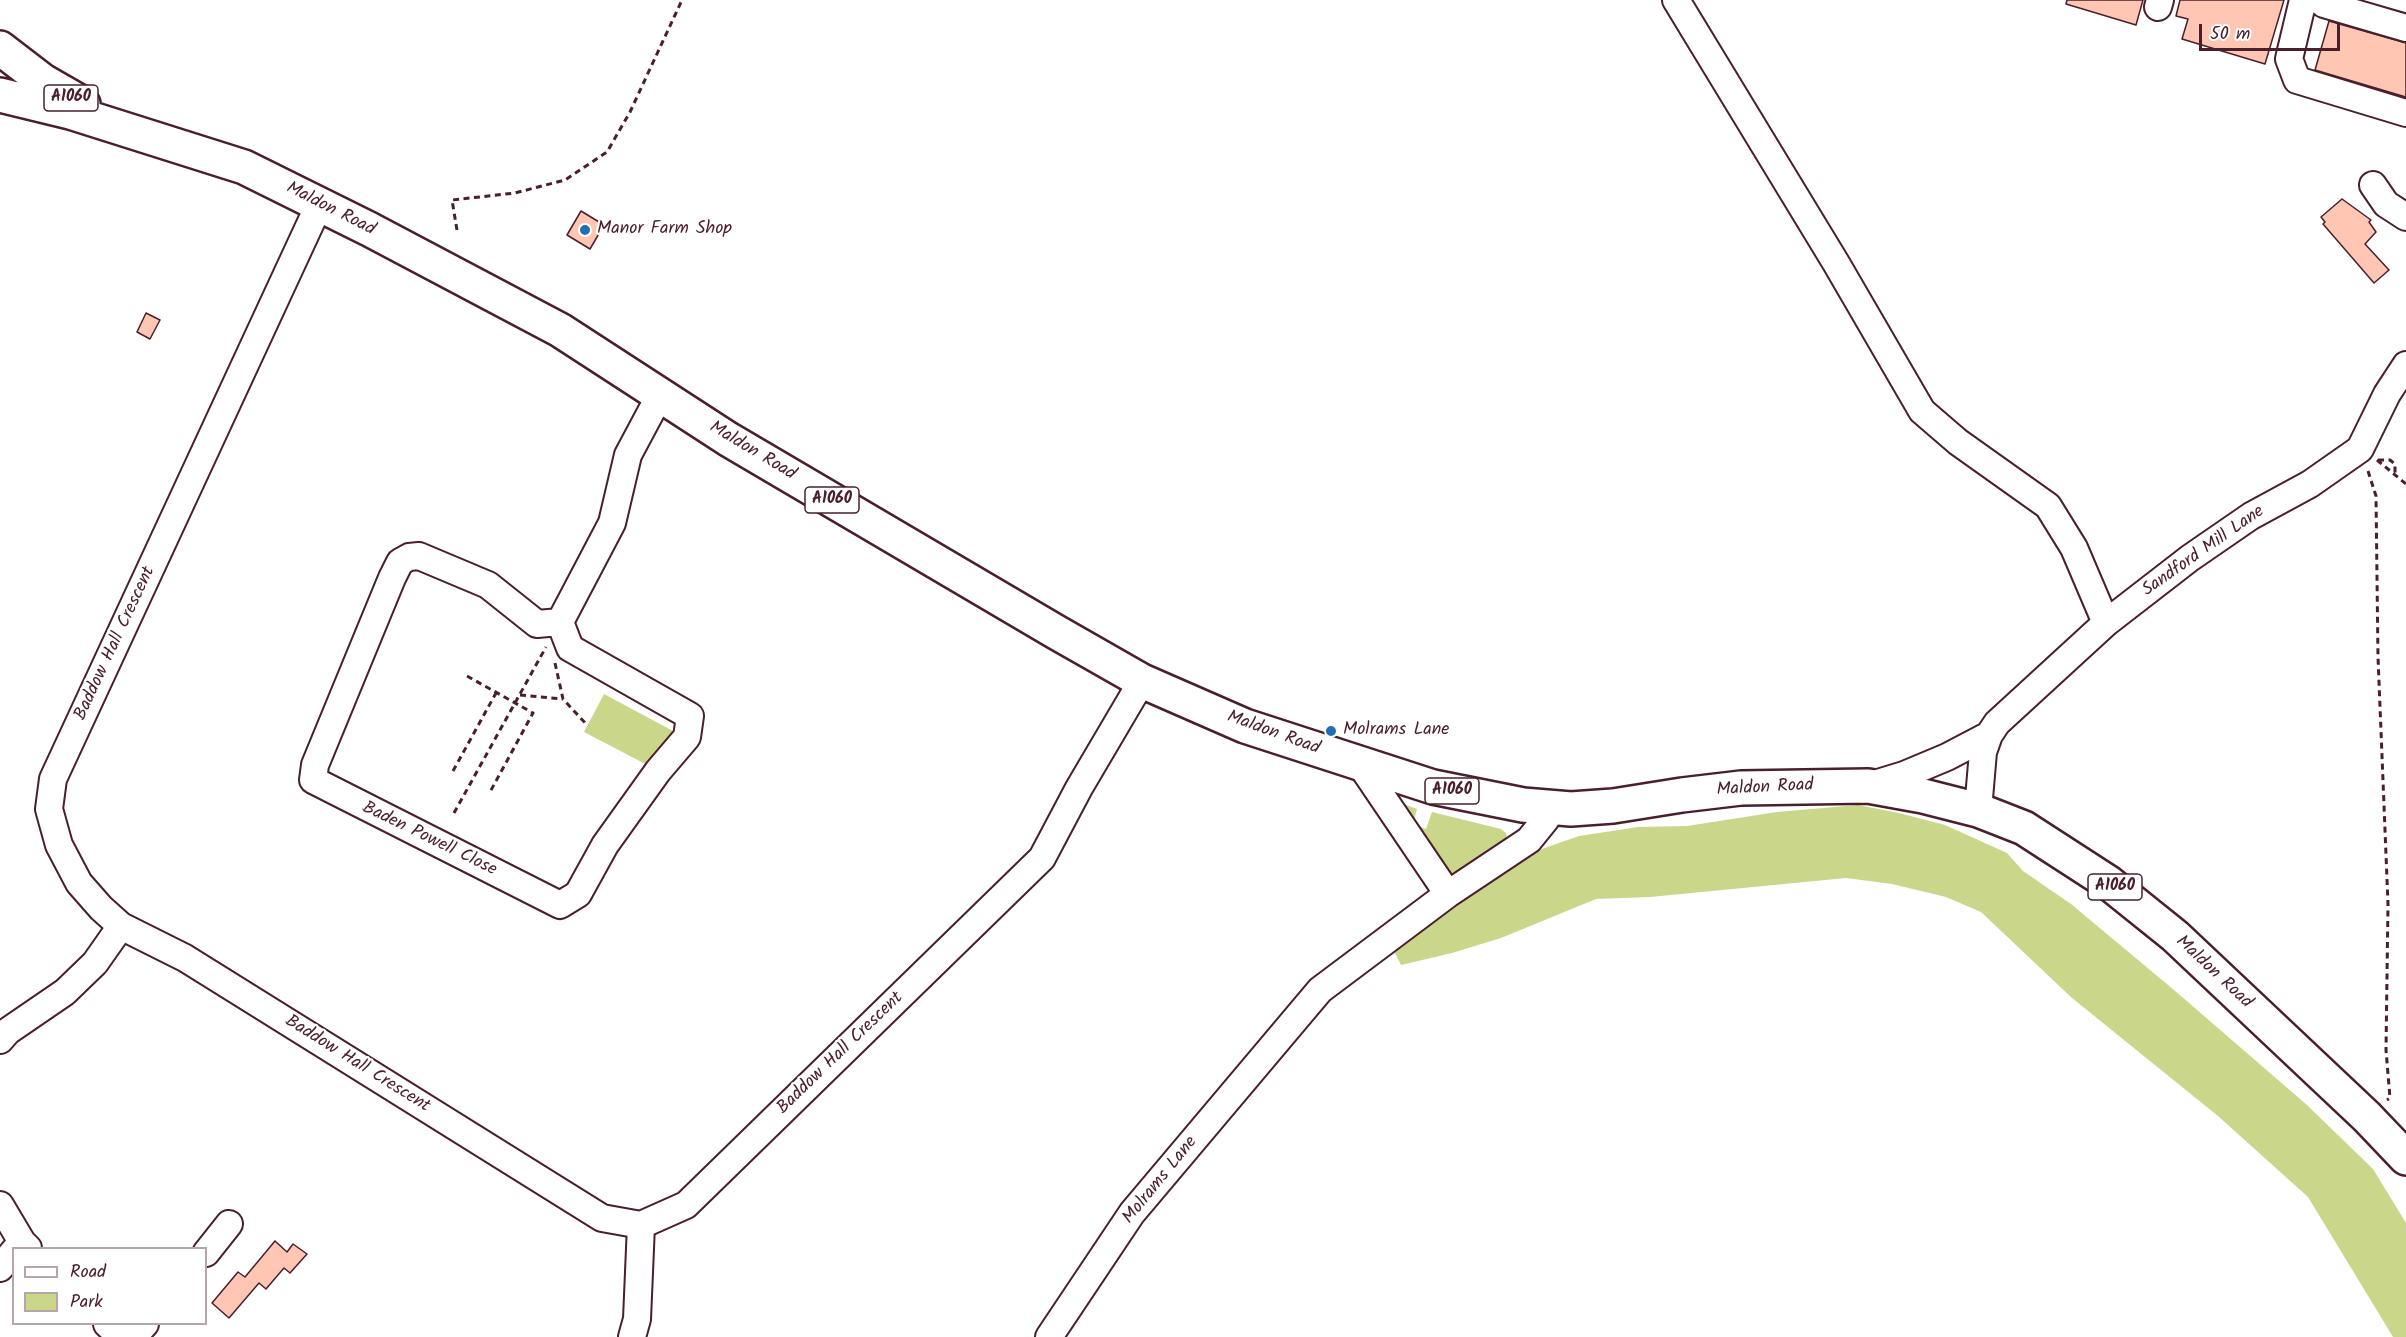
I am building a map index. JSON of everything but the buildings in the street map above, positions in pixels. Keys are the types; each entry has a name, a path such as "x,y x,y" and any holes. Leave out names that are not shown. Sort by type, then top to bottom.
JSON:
{"main road":[{"name":"Maldon Road","path":"0,48 43,81 77,101 150,136"},
{"name":"Maldon Road","path":"0,95 70,112 244,167 320,205 560,330 738,445 1142,681 1245,726 1433,786 1477,797 1547,808 1613,806 1741,788 1868,786 1978,810 2024,828 2109,883 2175,936 2367,1117 2406,1158"}],"street":[{"path":"1676,0 1836,262 1922,411 1958,442 2048,506 2074,548 2106,623"},
{"path":"2303,0 2289,59 2297,80 2406,113"},
{"path":"2319,0 2324,4 2406,28"},
{"path":"2373,185 2386,204 2406,217"},
{"name":"Baddow Hall Crescent","path":"320,205 53,779 49,809 59,845 79,883 121,926 184,958 603,1218 641,1225 686,1205 1042,858 1079,788 1142,681"},
{"path":"2361,449 2387,394 2406,365"},
{"path":"556,628 612,523 628,455 660,395"},
{"name":"Sandford Mill Lane","path":"1978,810 1983,752 1989,735 1997,723 2106,623 2190,558 2251,516 2310,484 2361,449"},
{"name":"Baden Powell Close","path":"419,556 488,585 537,624 556,628 570,648 690,716 687,737 658,771 605,845 578,894 560,904 314,780 315,765 400,562 409,557 419,556"},
{"name":"Sandford Mill Lane","path":"1868,786 1904,775 1947,757 1989,735"},
{"path":"1360,764 1448,894"},
{"name":"Molrams Lane","path":"1049,1337 1132,1213 1320,990 1448,894 1528,840 1546,819 1547,808"},
{"path":"0,1040 8,1031 65,992 95,963 121,926"},
{"path":"0,1205 20,1247"},
{"path":"632,1337 637,1319 641,1225"},
{"path":"0,1268 12,1256"},
{"path":"109,1325 121,1337"},
{"path":"132,1337 143,1325"}],"path":[{"path":"457,230 453,200 515,193 565,180 607,152 630,112 682,0"},
{"path":"2361,449 2376,496 2378,657 2388,904 2386,1050 2390,1098 2367,1117"},
{"path":"2395,474 2396,464 2390,460 2376,460 2406,484"},
{"path":"454,813 556,628"},
{"path":"556,628 555,665 563,699 588,726"},
{"path":"467,676 533,713 490,792"},
{"path":"453,771 496,693"},
{"path":"520,695 563,699"}],"green space":[{"path":"604,694 673,731 653,768 584,732"},
{"path":"1404,804 1417,809 1413,824 1426,829 1432,812 1501,829 1506,833 1508,842 1503,848 1459,874 1445,872 1401,809"},
{"path":"1858,805 1945,825 2007,853 2023,871 2071,904 2174,990 2307,1105 2373,1169 2406,1223 2406,1337 2393,1337 2308,1197 2218,1116 2072,998 1981,912 1946,897 1892,884 1846,878 1650,897 1596,899 1501,938 1452,953 1401,965 1394,951 1533,852 1579,836 1638,827 1687,826 1777,812"}],"place":[{"name":"Manor Farm Shop","path":"585,230"},
{"name":"Molrams Lane","path":"1331,731"}]}
